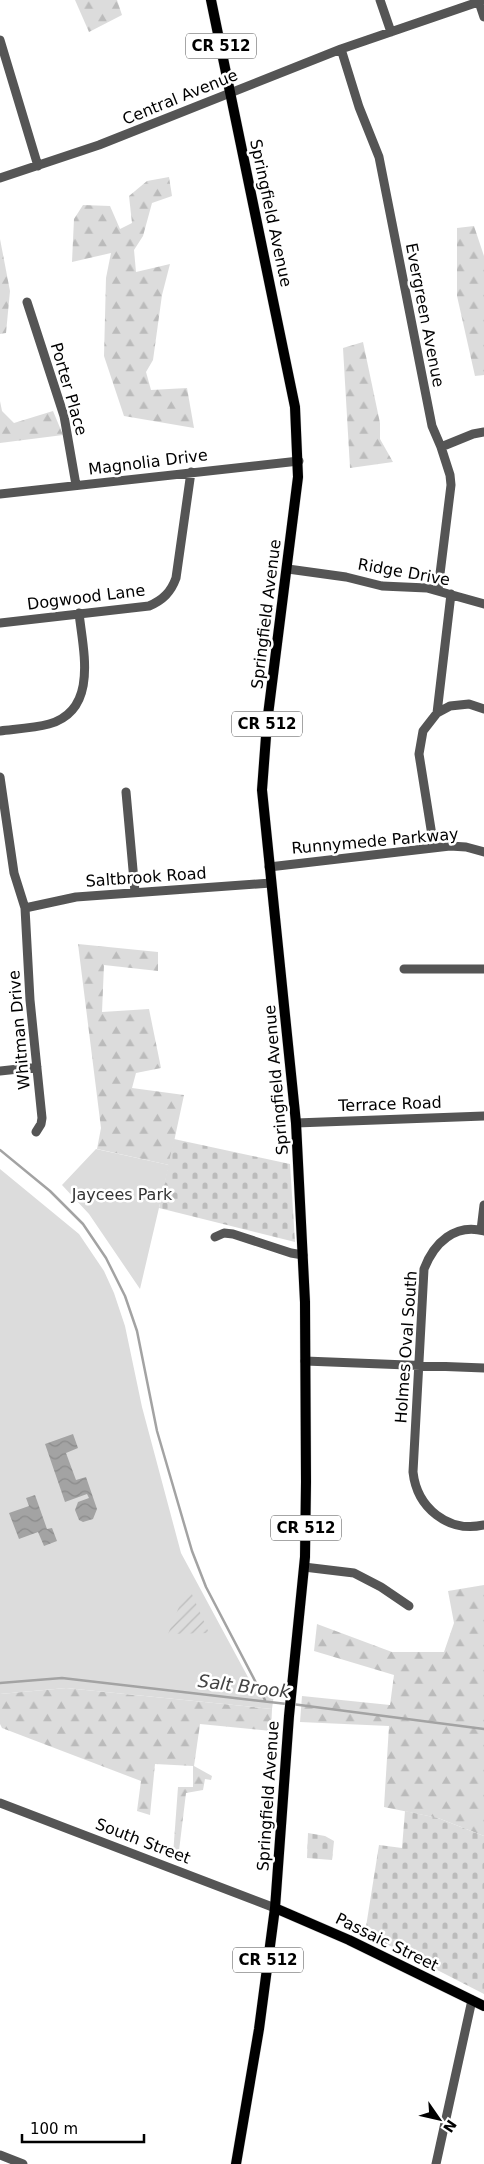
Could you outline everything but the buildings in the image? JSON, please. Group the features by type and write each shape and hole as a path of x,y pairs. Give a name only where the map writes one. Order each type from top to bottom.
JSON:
{"main road":[{"name":"Springfield Avenue","path":"212,0 261,235 294,407 299,461 288,569 264,752 263,812 296,1123 305,1361 306,1482 304,1567 289,1716 275,1908 259,2029 236,2164"},
{"name":"Passaic Street","path":"275,1908 349,1940 484,2006"}],"street":[{"path":"380,0 391,32"},
{"name":"Central Avenue","path":"0,178 99,145 341,49 482,1"},
{"path":"482,1 484,17"},
{"path":"0,40 38,166"},
{"name":"Evergreen Avenue","path":"341,49 359,107 379,157 432,426 450,475 451,486 438,590"},
{"name":"Porter Place","path":"27,302 64,416 76,485"},
{"path":"441,447 473,434 484,432"},
{"name":"Magnolia Drive","path":"0,494 299,461"},
{"name":"Dogwood Lane","path":"0,622 149,606 163,598 169,593 176,578 191,472"},
{"name":"Ridge Drive","path":"288,569 346,577 382,586 427,588 484,604"},
{"path":"437,713 451,594"},
{"path":"0,731 50,724 62,718 73,707 81,695 85,680 80,613"},
{"path":"434,848 418,749 423,731 437,713 450,706 469,704 484,709"},
{"name":"Whitman Drive","path":"0,777 14,873 25,908 42,1118 36,1132"},
{"path":"126,792 136,892"},
{"name":"Runnymede Parkway","path":"269,867 434,848 466,847 484,852"},
{"name":"Saltbrook Road","path":"25,908 76,897 271,883"},
{"path":"404,969 484,970"},
{"path":"0,1071 37,1068"},
{"name":"Terrace Road","path":"296,1123 484,1116"},
{"path":"482,1230 484,1205"},
{"name":"Holmes Oval South","path":"482,1230 468,1228 452,1233 435,1247 428,1260 423,1281 413,1472 414,1483 419,1495 432,1513 453,1525 465,1527 484,1525"},
{"path":"215,1237 224,1233 232,1234 291,1254 302,1255"},
{"path":"305,1361 419,1367 484,1368"},
{"path":"304,1567 354,1573 381,1587 409,1606"},
{"name":"South Street","path":"0,1803 275,1908"},
{"path":"436,2164 472,2000"},
{"path":"0,2155 23,2164"}],"green space":[{"path":"75,0 117,0 122,15 89,32"},
{"path":"169,177 172,196 152,203 143,236 134,250 136,272 170,264 162,295 153,360 146,372 151,390 187,388 194,428 124,416 104,356 106,278 111,253 72,262 74,219 83,205 110,206 120,229 132,223 129,196 147,181"},
{"path":"474,226 484,256 484,375 475,376 457,296 457,228"},
{"path":"0,239 10,291 6,333 0,334"},
{"path":"363,342 380,423 380,439 393,462 350,468 343,348"},
{"path":"0,401 2,411 14,423 53,411 63,435 0,443"},
{"path":"78,944 158,952 158,971 104,965 102,1012 149,1009 161,1068 136,1073 132,1088 184,1095 169,1165 97,1149 101,1128"},
{"path":"174,1139 290,1164 295,1242 159,1208"},
{"name":"Jaycees Park","path":"96,1149 169,1165 140,1289 89,1214 62,1185"},
{"path":"0,1169 79,1234 104,1271 125,1326 142,1407 181,1553 256,1692 274,1694 272,1709 66,1688 0,1694"},
{"path":"484,1585 484,1836 438,1818 384,1807 389,1726 300,1722 302,1696 390,1705 394,1675 314,1651 317,1624 392,1652 444,1652 454,1623 448,1591"},
{"path":"185,1592 191,1592 209,1633 168,1634"},
{"path":"66,1688 272,1709 271,1731 200,1724 194,1766 212,1776 211,1780 205,1779 203,1790 186,1793 178,1859 173,1855 178,1787 193,1787 193,1766 155,1764 150,1815 137,1811 141,1781 2,1728 0,1724 0,1694"},
{"path":"405,1811 438,1818 484,1836 484,1994 365,1933 379,1845 402,1848"},
{"path":"308,1833 325,1836 334,1841 332,1860 307,1858"}],"water":[{"path":"73,1434 78,1448 66,1453 76,1480 86,1477 97,1509 93,1519 83,1522 79,1520 75,1510 78,1502 89,1498 87,1494 65,1502 45,1444"},
{"path":"35,1495 47,1529 52,1528 57,1541 44,1546 38,1532 19,1539 9,1513 29,1506 26,1498"}],"waterway":[{"path":"0,1150 50,1191 83,1224 106,1258 125,1296 137,1331 157,1431 192,1551 206,1587 265,1700"},
{"name":"Salt Brook","path":"0,1683 62,1678 287,1704"},
{"name":"Salt Brook","path":"292,1704 484,1729"}]}
